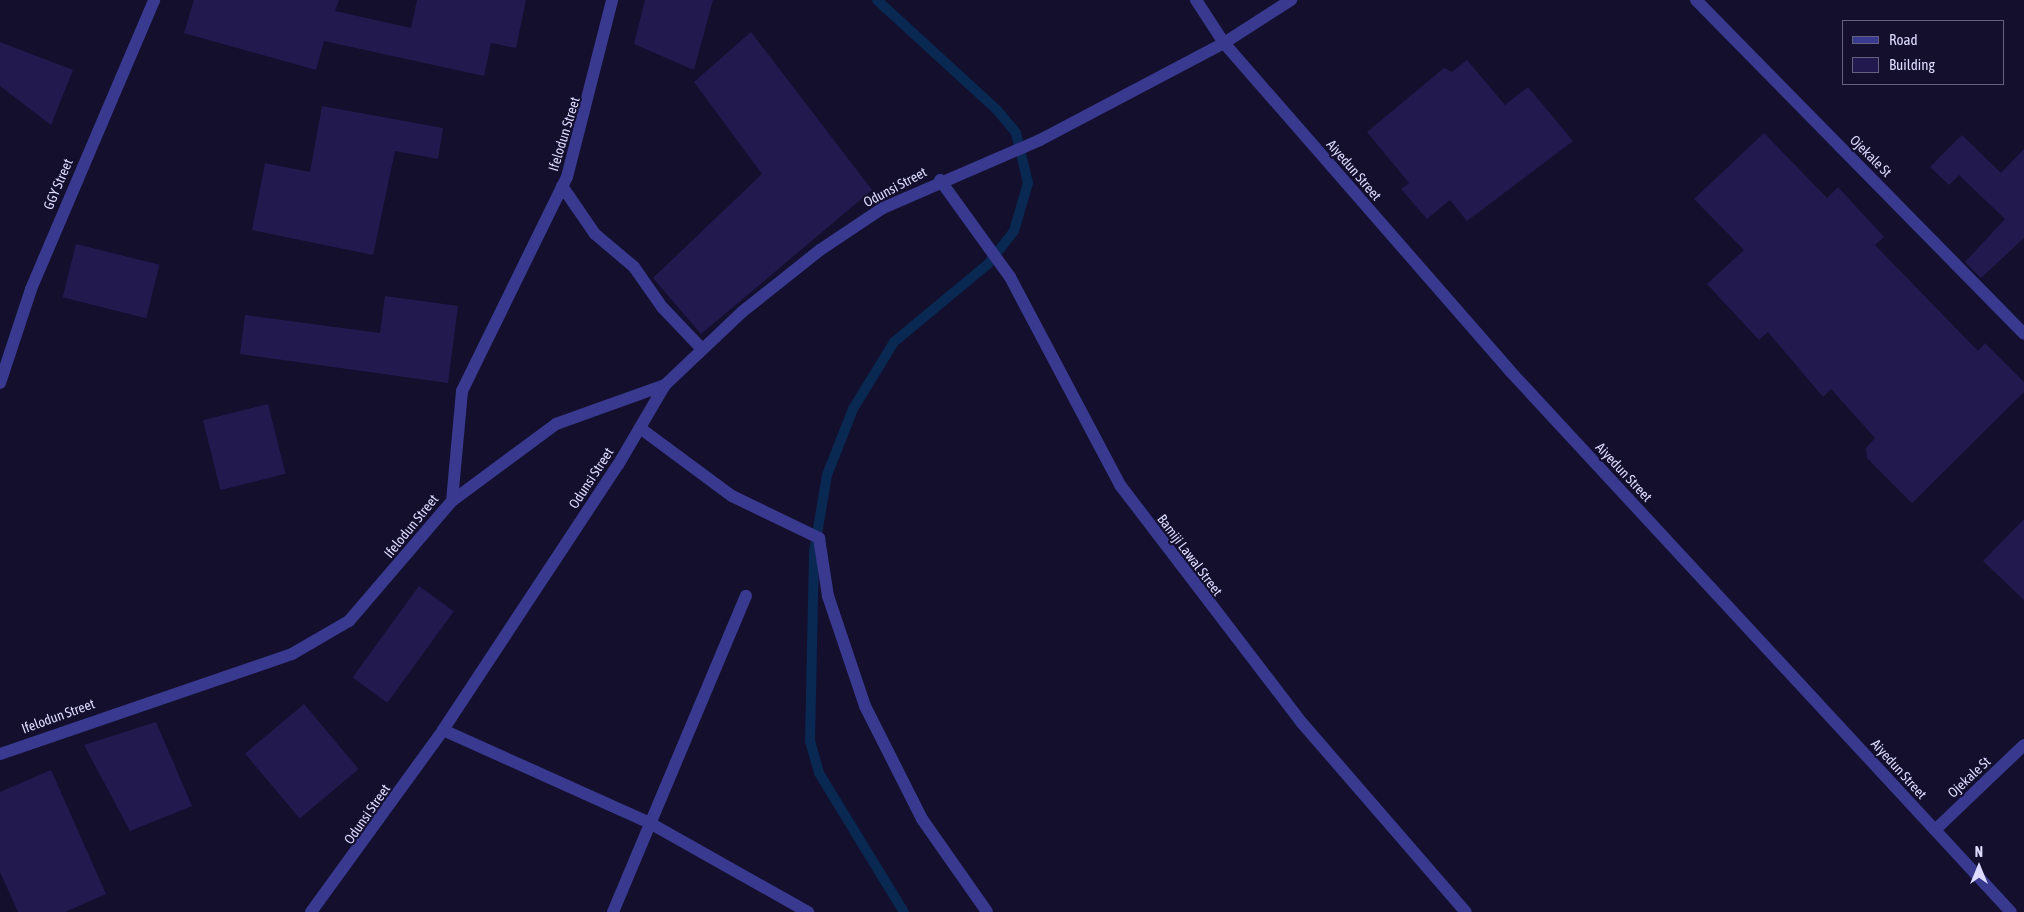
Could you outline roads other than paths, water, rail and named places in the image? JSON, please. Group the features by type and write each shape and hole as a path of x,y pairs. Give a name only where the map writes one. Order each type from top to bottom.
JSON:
{"street":[{"name":"GGY Street","path":"0,383 35,279 154,0"},
{"name":"Ifelodun Street","path":"0,754 292,654 349,621 452,501 462,392 562,186 594,85 612,0"},
{"name":"Aiyedun Street","path":"1196,0 1224,43 1510,371 2011,912"},
{"path":"1224,43 1291,0"},
{"name":"Ojekale St","path":"1696,0 2024,334"},
{"name":"Odunsi Street","path":"311,912 443,730 640,428 665,385 702,350 820,250 883,208 940,180 991,162 1040,140 1224,43"},
{"name":"Bamiji Lawal Street","path":"940,180 980,232 1010,277 1066,390 1120,485 1302,723 1466,912"},
{"path":"562,186 595,234 634,266 662,308 702,350"},
{"path":"452,501 556,424 665,385"},
{"path":"640,428 732,496 819,538 828,596 865,706 922,819 987,912"},
{"path":"613,912 648,822 746,596"},
{"path":"443,730 648,822 808,912"},
{"name":"Ojekale St","path":"1935,830 2024,745"}],"waterway":[{"path":"877,0 997,110 1016,133 1028,183 1014,231 988,264 894,342 853,409 827,475 814,552 810,741 819,773 904,912"}]}
